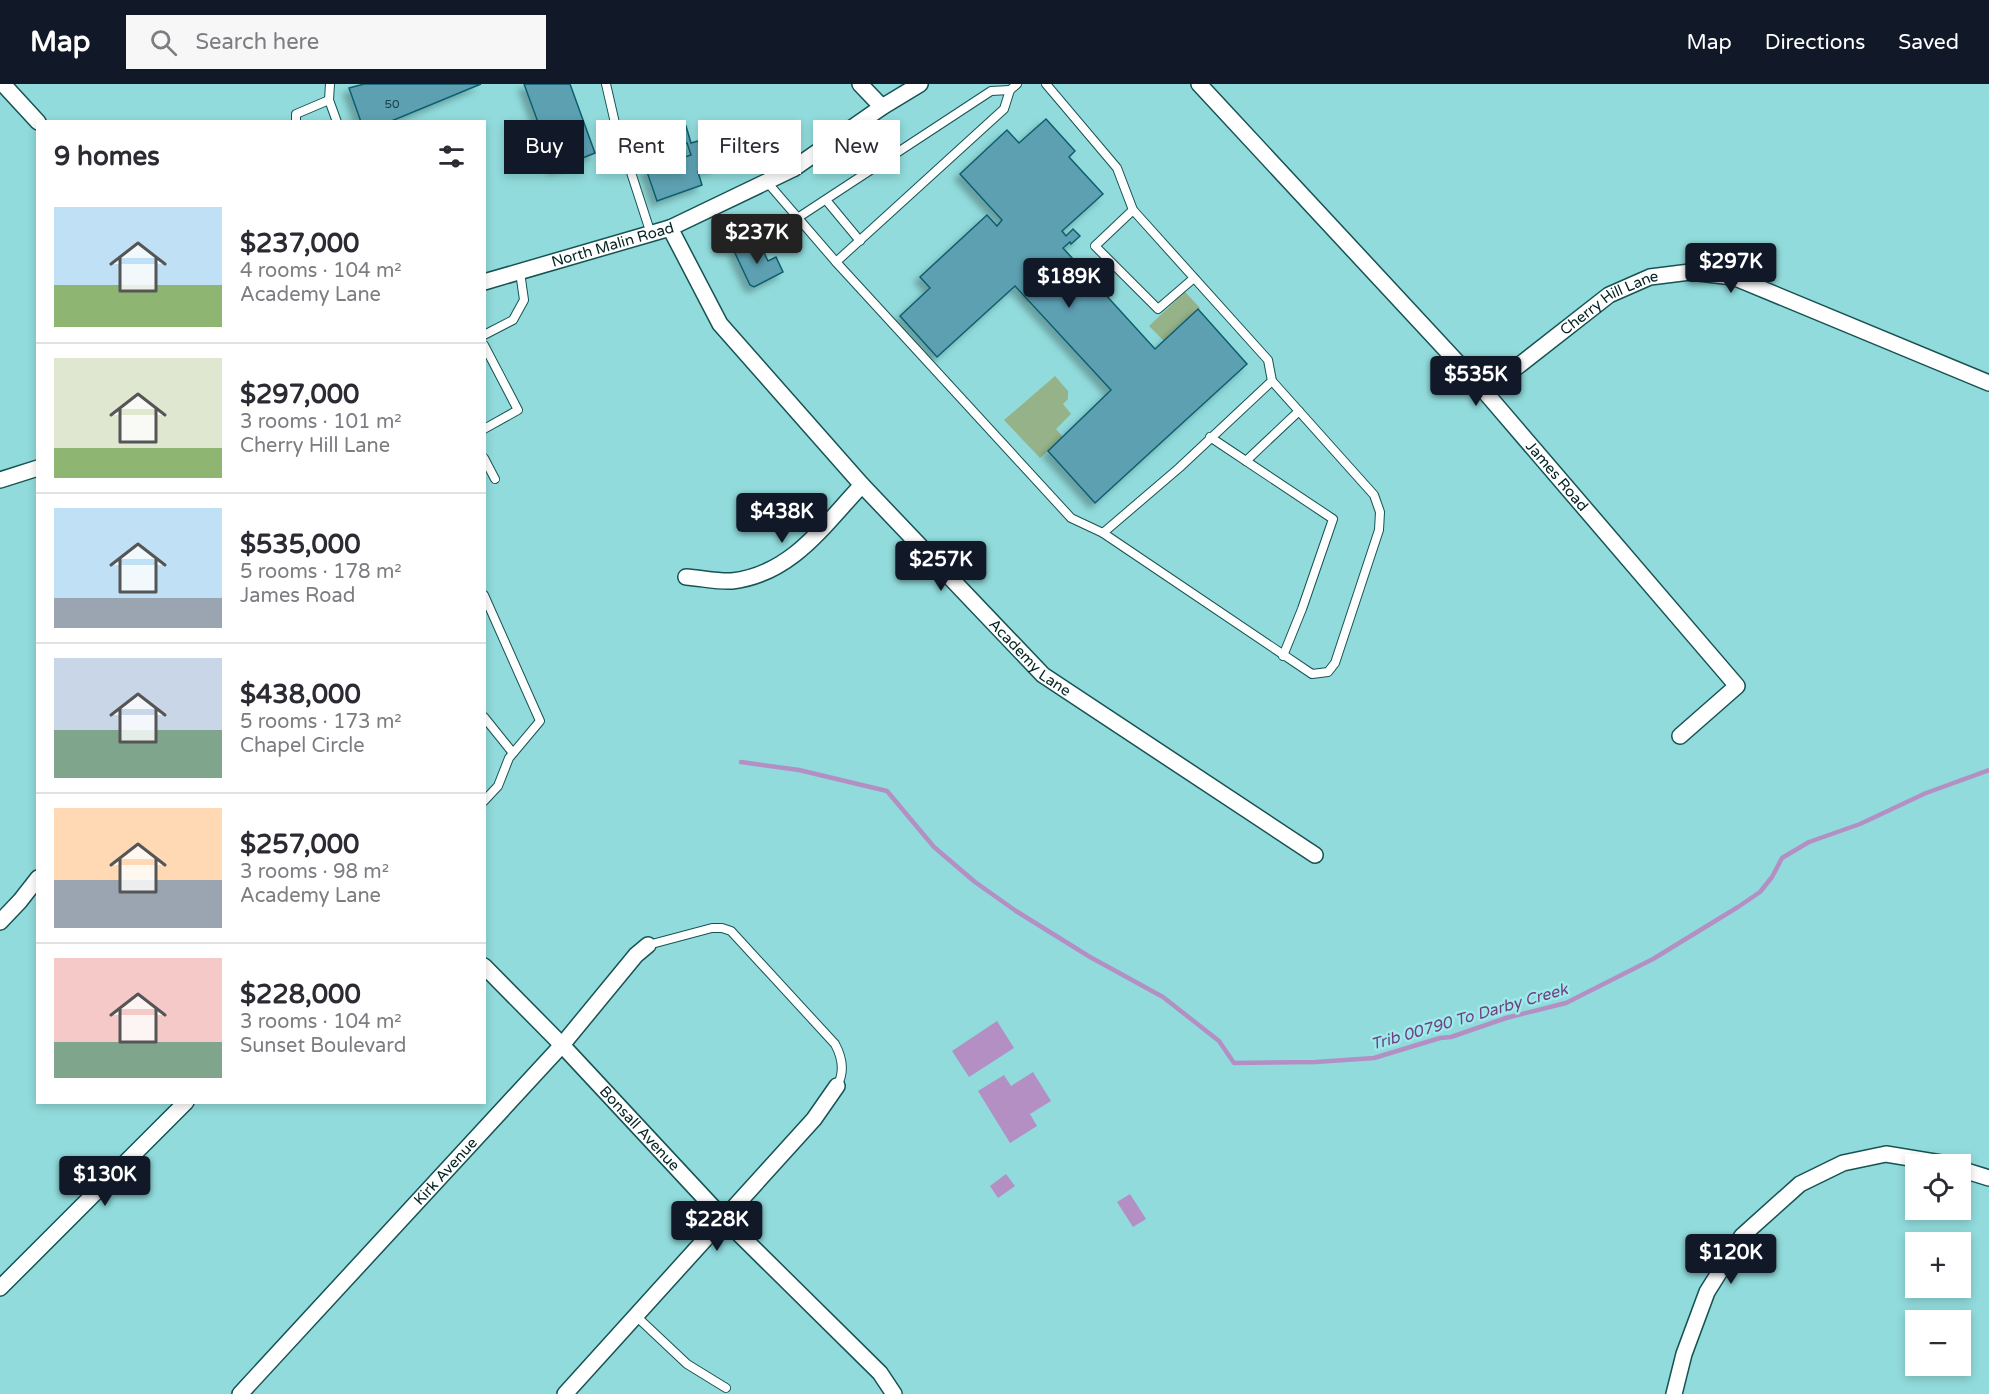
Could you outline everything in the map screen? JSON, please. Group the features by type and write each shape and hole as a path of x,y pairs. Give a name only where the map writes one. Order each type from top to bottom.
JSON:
{"street":[{"path":"3,84 36,120"},
{"path":"860,84 882,107"},
{"name":"North Malin Road","path":"486,281 670,228 793,169 882,107 920,84"},
{"name":"James Road","path":"1199,84 1485,392 1737,686 1680,736"},
{"name":"Academy Lane","path":"670,228 720,324 862,484 1043,675 1315,855"},
{"name":"Cherry Hill Lane","path":"1485,392 1609,295 1650,277 1690,272 1733,277 1989,382"},
{"path":"0,480 36,469"},
{"path":"686,577 731,581 765,574 795,556 862,484"},
{"path":"0,921 36,881"},
{"name":"Kirk Avenue","path":"240,1394 562,1045 636,955 648,945"},
{"name":"Bonsall Avenue","path":"486,968 562,1045 724,1220 880,1373 894,1394"},
{"path":"565,1394 814,1119 837,1086"},
{"path":"0,1288 184,1104"},
{"path":"1674,1394 1684,1354 1707,1292 1742,1236 1800,1184 1843,1163 1886,1154 1905,1157"},
{"path":"1971,1172 1989,1178"}],"lane":[{"path":"330,84 329,100 336,120"},
{"path":"606,84 615,123 651,234"},
{"path":"767,182 836,262 1071,518 1103,533 1312,674 1328,672 1335,663 1379,530 1380,512 1374,495 1272,381 1268,360 1134,210 1117,168 1046,84"},
{"path":"799,217 991,91 1014,87"},
{"path":"836,262 1005,109 1014,87"},
{"path":"296,120 296,114 329,100"},
{"path":"826,200 860,241"},
{"path":"1134,210 1095,246 1158,309 1194,278"},
{"path":"486,334 513,320 524,300 520,272"},
{"path":"486,349 518,410 486,428"},
{"path":"1103,533 1179,468 1272,381"},
{"path":"1246,461 1299,411"},
{"path":"1210,437 1333,519 1283,656"},
{"path":"486,462 495,479"},
{"path":"486,799 498,786 509,758 540,720 488,611"},
{"path":"486,719 513,753"},
{"path":"648,945 712,928 731,931 835,1044 842,1065 842,1076 837,1086"},
{"path":"636,1316 687,1364 726,1388"}],"green space":[{"path":"1185,292 1200,308 1164,341 1149,326"},
{"path":"1055,376 1068,391 1068,399 1063,404 1071,414 1056,429 1063,437 1040,458 1004,420"}],"shaded area":[{"path":"997,1021 1014,1048 969,1077 952,1051"},
{"path":"1033,1072 1051,1101 1030,1114 1037,1126 1010,1143 978,1091 1004,1075 1011,1086"},
{"path":"1006,1174 1015,1186 998,1198 990,1186"},
{"path":"1130,1194 1146,1219 1133,1227 1117,1202"}],"building":[{"path":"364,84 481,84 394,120 360,120 349,88"},
{"path":"524,84 570,84 583,120 537,120"},
{"path":"1046,119 1075,151 1069,157 1103,194 1062,231 1066,236 1073,229 1080,236 1063,248 1155,349 1198,309 1247,364 1095,503 1048,451 1111,390 1015,286 937,357 900,316 930,288 920,277 987,215 997,226 1002,220 960,174 1007,130 1019,143"},
{"path":"584,123 595,153 584,157"},
{"path":"686,126 691,143 698,141 698,174 702,185 657,201 648,174 686,174 686,157 691,155 687,143"},
{"path":"751,243 754,249 761,246 768,261 776,257 783,272 754,287 750,285 734,251"}],"waterway":[{"name":"Trib 00790 To Darby Creek","path":"741,762 799,770 887,791 934,847 975,882 1016,911 1090,957 1163,997 1219,1041 1234,1063 1316,1062 1374,1058 1440,1038 1451,1037 1506,1018 1566,1003 1653,959 1738,907 1760,892 1772,877 1782,858 1809,842 1860,824 1926,793 1989,770"}]}
